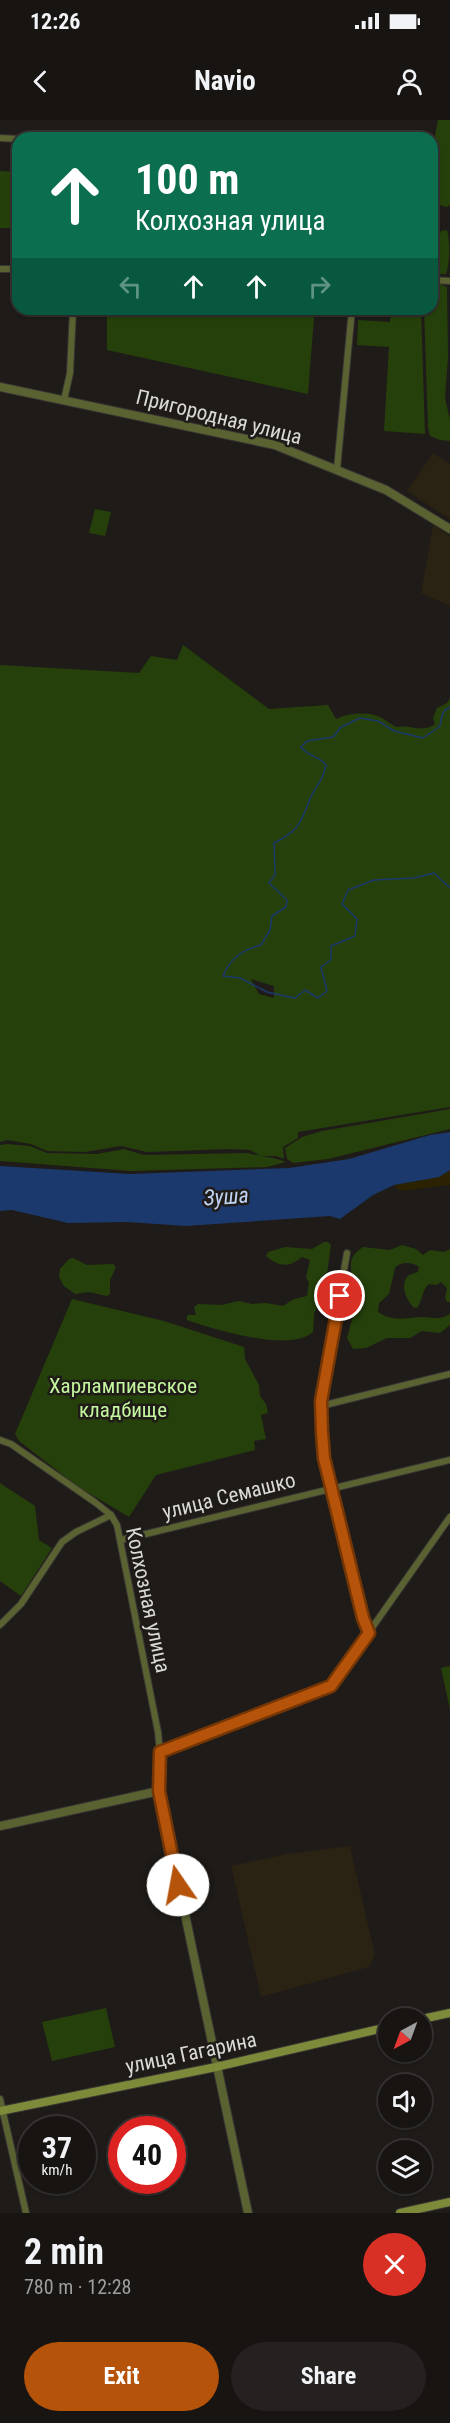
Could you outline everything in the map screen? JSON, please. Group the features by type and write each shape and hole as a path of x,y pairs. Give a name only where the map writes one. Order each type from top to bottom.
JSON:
{"main road":[{"path":"432,2017 450,2013"},
{"name":"улица Гагарина","path":"1,2110 216,2067 378,2029"},
{"path":"400,2213 450,2202"}],"street":[{"path":"64,400 70,373 73,315"},
{"path":"337,469 351,315"},
{"name":"Пригородная улица","path":"0,387 275,445 386,490 450,529"},
{"path":"347,1253 321,1406 324,1458 363,1618 369,1633"},
{"path":"321,1406 450,1374"},
{"name":"Колхозная улица","path":"0,1440 11,1444 111,1515 117,1525 160,1752 159,1791"},
{"name":"улица Семашко","path":"121,1540 450,1460"},
{"path":"0,1625 21,1605 62,1542 75,1532 111,1515"},
{"path":"160,1752 331,1686 450,1517"},
{"path":"0,1826 159,1791 248,2213"},
{"path":"0,2099 26,2213"}],"shaded area":[{"path":"433,453 450,464 450,519 407,491"},
{"path":"433,525 450,536 450,606 421,593"},
{"path":"350,1846 375,1955 369,1967 261,1997 231,1866 287,1854"}],"green space":[{"path":"438,120 450,120 450,205 447,207 438,205 438,132 436,132"},
{"path":"0,171 12,172 12,228 0,228"},
{"path":"447,230 449,241 446,274 438,274 438,238 441,231"},
{"path":"438,284 447,287 448,357 445,398 450,420 450,441 430,436 428,427 424,315 438,315"},
{"path":"107,315 314,317 308,394 107,350"},
{"path":"391,315 421,315 425,434 384,431 389,347 357,345 358,320 390,322"},
{"path":"95,509 111,512 105,536 89,533"},
{"path":"183,645 269,709 328,705 336,719 364,713 380,717 396,727 421,729 435,724 433,718 437,708 447,703 450,698 450,1107 298,1132 298,1138 283,1147 284,1159 276,1156 261,1156 250,1150 147,1152 121,1146 85,1152 47,1151 31,1144 7,1140 0,1142 0,665 139,673 151,656 177,660","holes":["251,979 274,986 274,998 259,994"]},
{"path":"450,1109 450,1129 328,1159 293,1163 287,1159 285,1148 302,1137 322,1131"},
{"path":"0,1145 30,1146 47,1153 97,1154 124,1149 144,1155 248,1153 286,1162 267,1167 131,1171 0,1161"},
{"path":"324,1242 331,1245 326,1286 330,1301 318,1306 314,1314 313,1332 302,1338 270,1340 215,1329 187,1320 187,1315 196,1315 194,1307 198,1304 221,1305 239,1301 283,1306 294,1299 307,1296 309,1282 306,1278 310,1260 302,1257 293,1263 284,1265 266,1256 268,1252 285,1247 312,1249"},
{"path":"402,1245 416,1249 423,1255 430,1250 444,1252 450,1249 450,1302 447,1302 445,1298 447,1288 441,1282 437,1285 429,1284 417,1308 413,1307 406,1295 404,1283 409,1275 418,1272 419,1267 403,1263 395,1268 389,1294 379,1303 378,1312 399,1319 439,1318 450,1314 450,1325 440,1333 422,1331 410,1338 387,1338 366,1348 353,1349 347,1338 353,1316 362,1297 358,1295 350,1297 344,1293 351,1279 352,1258 363,1247 390,1250"},
{"path":"73,1258 87,1265 113,1264 116,1267 110,1280 110,1294 107,1296 89,1292 75,1294 64,1286 59,1277 60,1269 69,1259"},
{"name":"Харлампиевское кладбище","path":"72,1299 164,1321 244,1347 245,1359 259,1385 260,1396 266,1404 268,1413 261,1415 266,1439 254,1441 255,1450 156,1475 129,1517 77,1486 19,1441 15,1434"},
{"path":"0,1483 35,1506 39,1540 52,1548 21,1596 0,1581"},
{"path":"450,1666 450,1709 441,1668"},
{"path":"106,2008 115,2047 52,2061 42,2022"}],"sand":[{"path":"450,1170 450,1185 400,1191 394,1185 439,1177"}],"water":[{"name":"Зуша","path":"450,1132 450,1170 439,1177 394,1185 373,1195 340,1219 330,1216 186,1226 127,1222 68,1223 12,1210 0,1211 0,1166 130,1174 289,1168 349,1159 430,1135"}],"waterway":[{"path":"450,707 444,712 440,726 423,738 394,731 378,721 360,718 341,727 333,737 307,741 301,747 326,765 301,821 292,832 274,843 275,875 269,883 287,900 286,907 272,916 270,930 261,945 238,955 223,976 240,978 267,992 295,998 305,990 318,998 327,991 321,967 331,960 331,946 355,936 357,919 342,904 348,890 374,880 414,878 434,873 450,888"}],"route":[{"path":"178,1885 159,1791 160,1752 331,1686 369,1633 363,1618 324,1458 321,1401 340,1296"}]}
